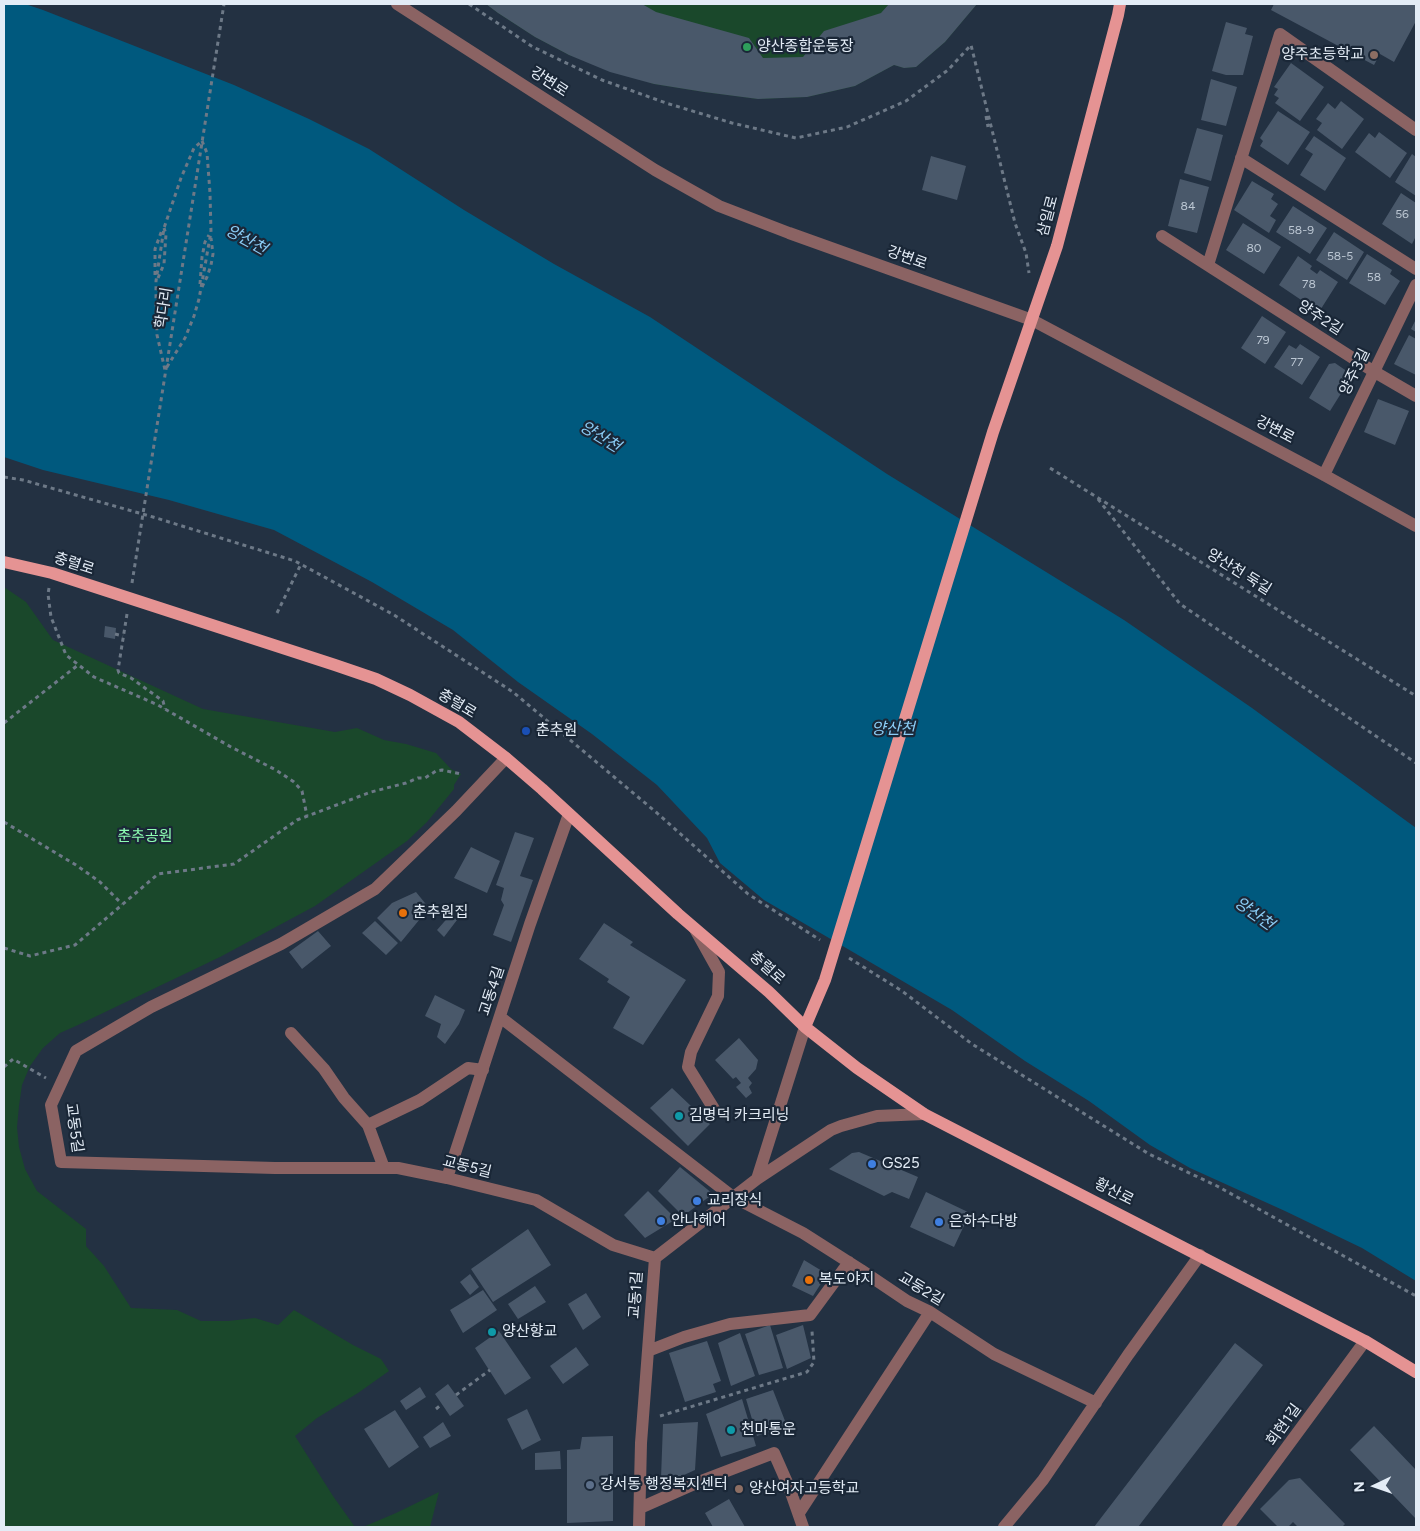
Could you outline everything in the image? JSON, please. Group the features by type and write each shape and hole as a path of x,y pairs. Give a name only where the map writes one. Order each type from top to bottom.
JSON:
{"main road":[{"name":"삼일로","path":"805,1027 825,980 988,447 1057,246 1120,4"},
{"name":"충렬로","path":"4,562 52,573 376,679 459,722 506,758 678,914 769,992 805,1027"},
{"name":"황산로","path":"805,1027 856,1068 924,1114 1365,1341 1416,1372"}],"street":[{"name":"강변로","path":"397,4 656,170 719,206 1032,320 1416,526"},
{"path":"1208,265 1280,34 1416,130"},
{"path":"1241,158 1416,269"},
{"name":"양주2길","path":"1162,236 1373,371 1416,396"},
{"name":"양주3길","path":"1324,475 1416,284"},
{"name":"교동5길","path":"506,758 456,811 375,889 281,944 151,1007 76,1051 51,1106 61,1162 276,1168 398,1168 536,1200 613,1245 655,1258"},
{"name":"교동4길","path":"447,1178 530,924 569,814"},
{"path":"692,925 719,972 718,996 691,1052 688,1067 714,1109"},
{"name":"교동2길","path":"500,1017 733,1197 803,1233 907,1302 930,1312 994,1354 1096,1403"},
{"path":"757,1179 805,1027"},
{"path":"291,1033 324,1069 344,1098 368,1125 384,1168"},
{"path":"368,1125 420,1100 468,1068 483,1070"},
{"name":"교동1길","path":"640,1527 641,1443 655,1258 757,1179 831,1130 877,1116 924,1114"},
{"path":"1004,1527 1043,1480 1200,1255"},
{"path":"648,1351 684,1337 730,1324 810,1315 849,1262"},
{"path":"799,1513 930,1312"},
{"name":"회현1길","path":"1228,1527 1365,1341"},
{"path":"640,1508 701,1481 774,1453 789,1487 803,1527"}],"path":[{"name":"학다리","path":"131,586 224,4"},
{"path":"468,4 533,47 602,80 666,103 732,123 796,138 847,127 906,100 948,70 971,46 1015,224 1026,253 1031,281"},
{"path":"982,91 988,127"},
{"path":"202,141 207,153 212,259 207,277 200,289 194,316 185,338 165,370 157,336 155,249 194,148 202,141"},
{"path":"156,280 164,264 166,234 164,228"},
{"path":"200,289 199,280 205,242 211,232"},
{"name":"양산천 둑길","path":"1050,468 1416,696"},
{"path":"4,477 24,480 153,517 301,564 394,615 512,692 657,813 748,894 821,940"},
{"path":"1096,496 1180,604 1416,762"},
{"path":"277,613 301,564"},
{"path":"52,573 48,594 51,617 66,655 94,677 165,709 231,747 276,770 294,782 302,792 307,816"},
{"path":"128,606 118,670 163,701 165,709"},
{"path":"115,634 123,636"},
{"path":"4,723 78,665"},
{"path":"4,948 30,956 75,945 158,874 234,864 297,820 307,816 371,792 418,778 425,778 436,771 442,770 461,774"},
{"path":"4,822 76,865 100,882 122,904"},
{"path":"845,956 902,991 972,1044 1149,1154 1217,1186 1416,1296"},
{"path":"4,1067 13,1059 60,1086"},
{"path":"660,1416 807,1372 814,1362 810,1315"},
{"path":"456,1395 490,1370"},
{"path":"436,1409 442,1404"}],"green space":[{"name":"양산종합운동장","path":"486,4 977,4 945,42 916,67 904,68 894,65 855,86 807,97 758,99 654,84 569,55 535,37"},
{"name":"춘추공원","path":"4,587 26,602 53,640 203,709 335,732 357,728 384,740 436,753 451,769 461,774 454,785 454,789 427,822 407,841 315,906 220,957 60,1033 43,1048 30,1066 22,1085 19,1106 17,1127 19,1147 25,1169 37,1191 86,1229 86,1246 104,1266 131,1308 177,1310 201,1321 255,1318 278,1325 294,1310 353,1345 381,1359 389,1371 317,1418 295,1436 355,1527 4,1527"},
{"path":"439,1492 430,1527 363,1527 396,1513"}],"water":[{"name":"양산천","path":"4,4 25,4 43,10 234,85 369,149 464,210 554,264 650,317 887,474 1124,620 1252,708 1416,828 1416,1281 1362,1248 1190,1168 1150,1145 1089,1101 1025,1061 952,1010 764,900 720,863 707,838 657,785 592,734 518,682 453,630 372,582 274,530 169,500 43,470 4,457"}],"building":[{"name":"양산종합운동장","path":"486,4 642,4 656,12 749,38 763,58 803,57 824,31 881,13 889,4 977,4 945,42 916,67 904,68 894,65 855,86 807,97 758,99 654,84 610,72 569,55 535,37"},
{"name":"양주초등학교","path":"1274,4 1416,4 1416,21 1394,62 1380,54 1374,65 1271,10"},
{"path":"1226,22 1247,28 1245,34 1253,36 1243,75 1226,75 1212,71"},
{"path":"1291,63 1324,87 1300,121 1275,103 1279,98 1274,95 1278,89 1274,87"},
{"path":"1211,79 1237,87 1226,126 1201,120"},
{"path":"1341,101 1364,119 1342,149 1317,130 1322,123 1316,119 1328,103 1335,109"},
{"path":"1278,111 1310,132 1288,165 1260,146 1263,141 1260,138"},
{"path":"1197,128 1223,135 1211,181 1184,173"},
{"path":"1379,132 1407,153 1390,178 1355,152 1369,133 1375,138"},
{"path":"1314,136 1346,158 1325,191 1300,175 1313,154 1305,149"},
{"path":"1412,154 1416,157 1416,196 1395,182"},
{"path":"931,156 966,166 957,200 922,190"},
{"path":"1180,179 1209,187 1197,233 1168,226"},
{"path":"1252,181 1274,194 1271,199 1278,204 1270,216 1276,220 1269,233 1234,210"},
{"path":"1401,193 1416,203 1416,236 1412,244 1382,224"},
{"path":"1293,206 1327,228 1310,254 1276,232"},
{"path":"1243,223 1281,247 1264,274 1226,250"},
{"path":"1334,232 1364,252 1347,280 1316,260"},
{"path":"1367,254 1392,270 1390,274 1400,281 1385,305 1349,283"},
{"path":"1298,256 1312,266 1310,269 1317,274 1320,270 1338,282 1319,312 1279,285"},
{"path":"1262,316 1286,332 1265,364 1241,348"},
{"path":"1416,319 1416,332 1411,329"},
{"path":"1409,335 1416,339 1416,375 1394,364"},
{"path":"1300,344 1320,357 1302,385 1274,367 1289,345 1296,349"},
{"path":"1335,363 1348,372 1346,376 1350,379 1330,411 1309,398 1329,364"},
{"path":"1378,399 1409,411 1395,445 1364,432"},
{"path":"105,626 116,628 115,639 104,637"},
{"path":"515,832 534,838 520,876 533,880 511,942 493,935 504,905 501,900 504,888 496,885"},
{"path":"471,847 500,861 487,893 454,878"},
{"name":"춘추원집","path":"416,892 429,908 401,942 377,918 392,903"},
{"path":"451,914 457,920 444,937 437,930"},
{"path":"375,921 398,943 386,955 362,933"},
{"path":"604,923 633,942 630,945 686,980 643,1045 613,1028 630,997 607,982 609,979 579,959"},
{"path":"318,931 331,946 302,969 289,952"},
{"path":"435,995 465,1010 459,1024 445,1044 437,1037 441,1024 425,1016"},
{"path":"739,1038 758,1060 756,1069 748,1078 752,1083 749,1087 752,1093 746,1098 736,1087 741,1083 736,1077 733,1079 715,1060"},
{"name":"김명덕 카크리닝","path":"672,1088 710,1124 688,1146 650,1108"},
{"path":"859,1152 918,1177 909,1199 892,1192 884,1196 829,1169 852,1153"},
{"path":"680,1167 713,1194 683,1216 658,1191"},
{"path":"648,1191 676,1219 645,1238 624,1215"},
{"path":"926,1192 970,1213 954,1247 910,1227"},
{"path":"528,1229 551,1265 493,1302 471,1269"},
{"name":"복도야지","path":"804,1260 827,1274 813,1296 792,1286"},
{"path":"470,1274 479,1287 470,1295 460,1282"},
{"path":"535,1286 546,1302 518,1319 508,1304"},
{"path":"483,1290 497,1310 463,1333 450,1310"},
{"path":"586,1293 601,1317 583,1330 568,1304"},
{"path":"770,1325 783,1368 759,1375 745,1334"},
{"path":"803,1325 811,1358 787,1369 776,1335"},
{"path":"499,1331 531,1378 505,1395 475,1348"},
{"path":"740,1333 755,1376 731,1386 718,1343"},
{"path":"707,1341 721,1381 713,1384 716,1392 685,1402 669,1353"},
{"path":"1235,1343 1263,1365 1138,1527 1094,1527"},
{"path":"576,1347 589,1365 563,1384 550,1366"},
{"path":"448,1384 464,1406 450,1416 435,1394"},
{"path":"420,1387 426,1397 406,1410 400,1401"},
{"path":"773,1390 787,1426 757,1436 746,1399"},
{"name":"천마통운","path":"742,1399 756,1446 721,1457 706,1414"},
{"path":"527,1409 541,1440 522,1450 507,1419"},
{"path":"395,1410 419,1447 389,1468 364,1429"},
{"path":"443,1422 451,1436 430,1448 423,1437"},
{"path":"698,1422 695,1470 673,1480 661,1478 663,1424"},
{"path":"1374,1426 1416,1470 1416,1519 1350,1450"},
{"name":"강서동 행정복지센터","path":"613,1436 613,1521 567,1523 567,1450 580,1449 582,1437"},
{"path":"560,1451 561,1469 535,1470 535,1453"},
{"path":"1300,1478 1345,1524 1342,1527 1298,1527 1293,1522 1288,1527 1278,1527 1260,1509 1289,1480"},
{"path":"729,1499 745,1527 713,1527 705,1513"}],"place":[{"name":"양산종합운동장","path":"747,47"},
{"name":"양주초등학교","path":"1374,55"},
{"name":"춘추원","path":"526,731"},
{"name":"춘추원집","path":"403,913"},
{"name":"김명덕 카크리닝","path":"679,1116"},
{"name":"GS25","path":"872,1164"},
{"name":"교리장식","path":"697,1201"},
{"name":"안나헤어","path":"661,1221"},
{"name":"은하수다방","path":"939,1222"},
{"name":"복도야지","path":"809,1280"},
{"name":"양산향교","path":"492,1332"},
{"name":"천마통운","path":"731,1430"},
{"name":"강서동 행정복지센터","path":"590,1485"},
{"name":"양산여자고등학교","path":"739,1489"}]}
